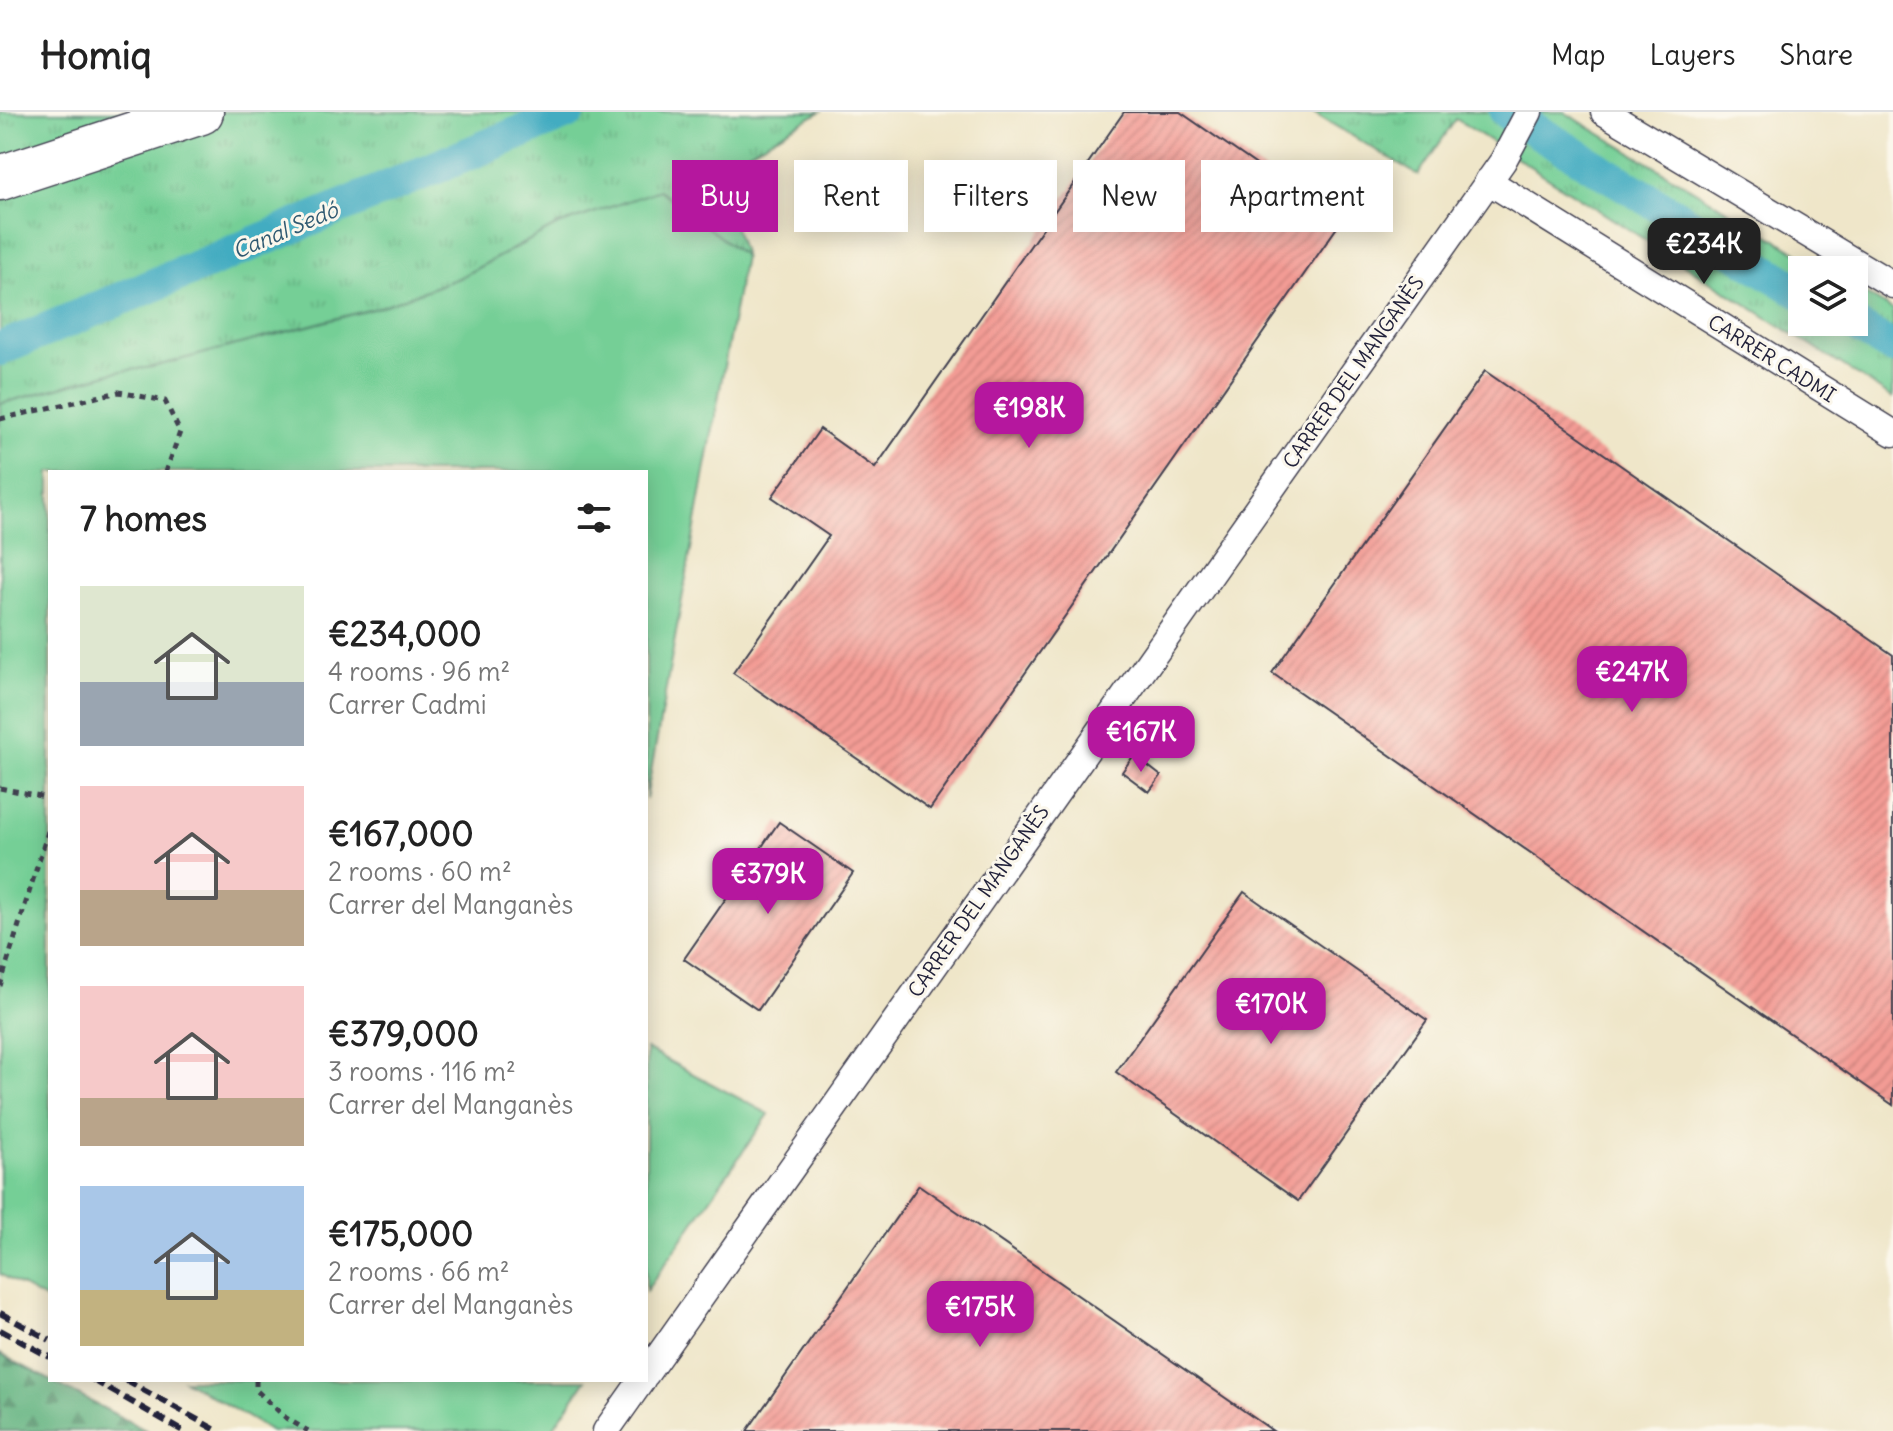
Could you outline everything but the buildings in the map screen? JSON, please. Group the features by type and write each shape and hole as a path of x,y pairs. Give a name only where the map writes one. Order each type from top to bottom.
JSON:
{"highway":[{"path":"0,178 201,112"}],"street":[{"name":"CARRER DEL MANGANÈS","path":"648,1371 1495,171 1529,112"},
{"path":"1604,112 1893,285"},
{"name":"CARRER CADMI","path":"1495,171 1893,433"},
{"path":"606,1431 641,1382"}],"path":[{"path":"0,419 119,392 165,401 180,432 167,470"},
{"path":"0,788 48,798"},
{"path":"0,986 48,831"},
{"path":"256,1382 256,1390 286,1418 308,1431"}],"green space":[{"path":"0,112 820,112 734,160 672,160 672,200 659,190 556,226 459,278 380,307 153,367 115,372 0,404"},
{"path":"1312,112 1564,112 1803,256 1788,256 1788,331 1456,119 1418,175"},
{"path":"659,190 672,200 672,232 713,232 744,256 648,788 648,470 48,470 48,1301 0,1274 0,404 115,372 153,367 380,307 459,278 556,226"},
{"path":"713,232 736,232 744,256"},
{"path":"1868,295 1893,310 1893,398 1796,336 1868,336"},
{"path":"648,1050 769,1114 648,1288"},
{"path":"0,1354 48,1379 48,1382 53,1382 147,1431 0,1431"},
{"path":"187,1382 585,1382 551,1431 271,1431"}],"waterway":[{"name":"Canal Sedó","path":"0,349 569,112"},
{"name":"Canal Sedó","path":"1506,112 1788,284"},
{"name":"Canal Sedó","path":"1868,333 1893,348"}],"railway":[{"path":"0,1313 48,1339"},
{"path":"0,1330 48,1356"},
{"path":"97,1382 183,1431"},
{"path":"129,1382 218,1431"}]}
